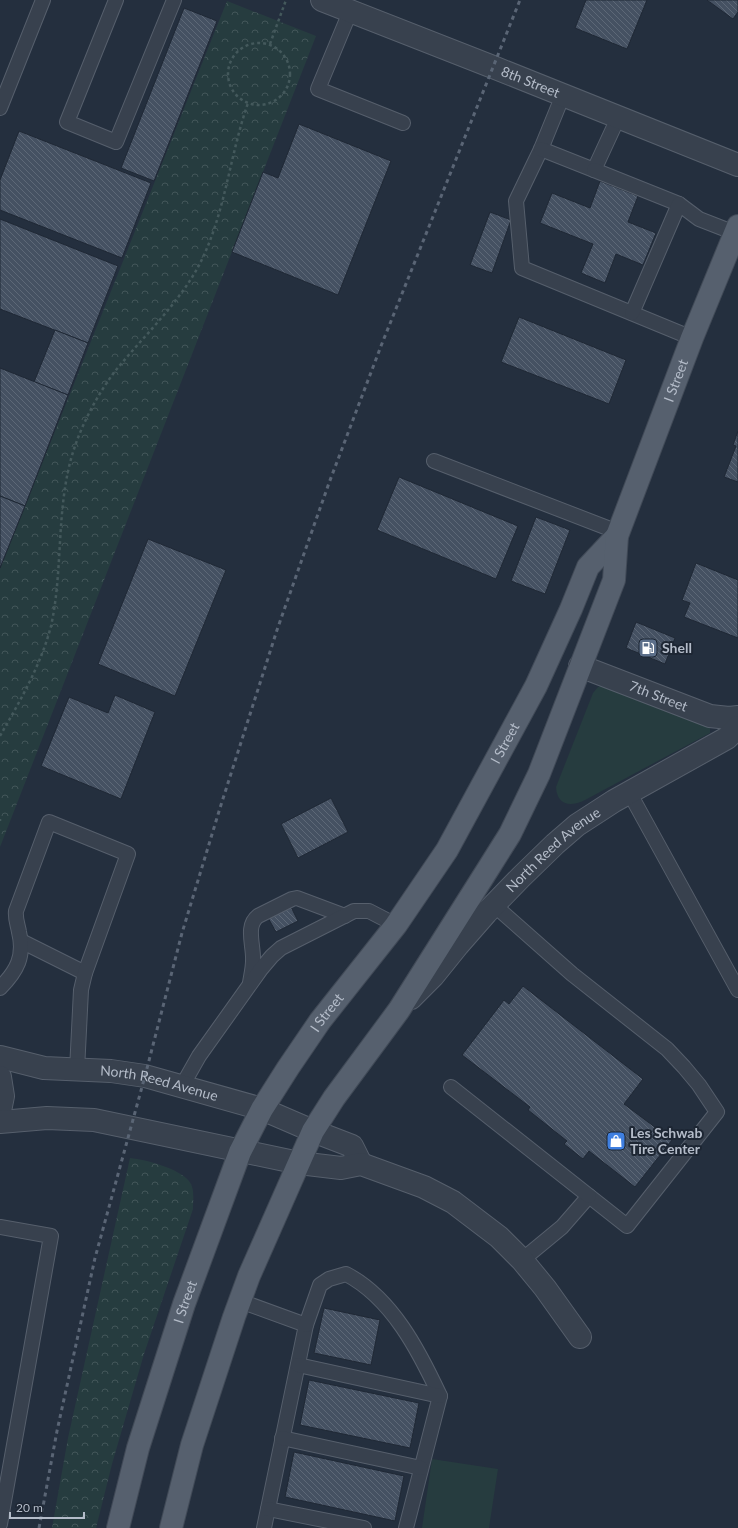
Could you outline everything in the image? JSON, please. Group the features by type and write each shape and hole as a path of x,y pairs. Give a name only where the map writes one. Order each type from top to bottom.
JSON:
{"main road":[{"name":"I Street","path":"171,1528 194,1439 218,1360 240,1301 313,1131 334,1098 398,1010 510,834 542,768 614,580 617,534 692,338 737,229"},
{"name":"I Street","path":"118,1528 142,1435 184,1304 240,1152 262,1109 320,1021 396,925 447,850 536,686 571,609 588,567 617,534"}],"street":[{"name":"8th Street","path":"322,0 738,166"},
{"name":"7th Street","path":"580,666 710,716 729,718 738,717"},
{"name":"North Reed Avenue","path":"398,1010 434,976 458,945 494,905 521,877 571,830 629,792 727,738 738,727"},
{"name":"North Reed Avenue","path":"0,1057 44,1068 111,1071 145,1076 262,1109 352,1146 361,1164"},
{"path":"0,1077 3,1096 0,1111"},
{"path":"0,1122 47,1118 94,1120 240,1152 299,1163 341,1168 361,1164 424,1187 453,1202 493,1233 522,1260 549,1293 580,1337"}],"lane":[{"path":"0,108 44,0"},
{"path":"116,0 67,122 116,142 174,0"},
{"path":"350,12 318,89 403,123"},
{"path":"563,95 541,149 516,201 522,268 692,338"},
{"path":"594,170 618,118"},
{"path":"541,149 679,204 700,219 737,229"},
{"path":"632,313 679,204"},
{"path":"434,461 617,534"},
{"path":"629,792 738,990"},
{"path":"0,988 12,976 20,956 21,941 16,911 49,822 128,854 84,973 81,990 77,1070"},
{"path":"250,985 253,961 251,933 252,924 258,916 297,898 345,916"},
{"path":"451,1086 627,1226 717,1112 699,1085 667,1049 572,974 494,905"},
{"path":"182,1086 199,1056 272,956 281,948 354,911 369,911 396,925"},
{"path":"21,941 84,973"},
{"path":"522,1260 562,1227 588,1196"},
{"path":"0,1227 51,1236 0,1524"},
{"path":"264,1528 306,1325 320,1285 329,1279 346,1274 359,1281 384,1304 409,1337 421,1356 440,1396 406,1528"},
{"path":"240,1301 306,1325"},
{"path":"298,1365 440,1396"},
{"path":"282,1438 421,1468"},
{"path":"268,1509 364,1528"}],"path":[{"path":"270,44 286,0"},
{"path":"249,44 270,44 279,49 285,56 290,70 288,85 283,94 276,100 267,104 257,105 248,102 238,97 230,84 228,78 232,58 239,49 249,44"},
{"path":"0,736 33,676 50,626 56,596 64,494 68,471 75,446 99,396 115,371 174,302 197,269 210,241 239,127 248,102"}],"green space":[{"path":"227,1 316,36 0,847 0,569"},
{"path":"605,685 706,725 710,728 710,733 585,800 575,804 566,803 559,798 556,787 593,693 598,687"},
{"path":"130,1158 162,1165 184,1176 192,1187 193,1209 144,1354 112,1464 96,1528 52,1528 68,1438"},
{"path":"432,1459 498,1469 489,1528 422,1528"}],"building":[{"path":"586,0 647,0 627,49 575,28"},
{"path":"707,0 738,0 738,12 733,19"},
{"path":"184,8 217,21 154,181 121,168"},
{"path":"299,124 391,161 338,295 232,252 263,172 278,178"},
{"path":"19,131 151,183 122,258 0,210 0,180"},
{"path":"600,181 638,196 628,222 656,233 643,265 616,254 605,283 581,273 593,244 540,223 552,193 590,208"},
{"path":"490,212 511,220 492,273 470,265"},
{"path":"0,219 118,266 88,343 0,309"},
{"path":"519,317 626,360 609,404 501,362"},
{"path":"55,330 88,343 68,395 34,382"},
{"path":"0,368 68,395 25,506 0,496"},
{"path":"738,431 738,482 724,477 736,446 733,445"},
{"path":"399,477 518,526 496,579 377,530"},
{"path":"0,496 25,506 0,568"},
{"path":"536,517 570,530 545,594 511,581"},
{"path":"148,539 226,570 175,696 98,664"},
{"path":"696,563 738,580 738,638 684,617 690,603 682,600"},
{"path":"636,622 675,638 665,664 626,648"},
{"path":"115,695 155,712 121,799 41,766 69,697 108,713"},
{"path":"331,798 348,832 298,858 281,824"},
{"path":"290,905 298,921 276,932 267,916"},
{"path":"523,986 643,1079 624,1104 672,1140 635,1187 589,1151 583,1159 564,1144 567,1141 528,1110 530,1107 462,1055 504,1000 509,1004"},
{"path":"324,1308 380,1320 371,1365 314,1353"},
{"path":"309,1380 419,1403 410,1448 300,1425"},
{"path":"294,1452 404,1476 395,1521 285,1497"}],"railway":[{"path":"39,1528 57,1431 95,1258 145,1076 182,933 220,808 277,630 329,483 381,346 520,0"}],"place":[{"name":"Shell","path":"648,648"},
{"name":"Les Schwab Tire Center","path":"616,1141"}]}
